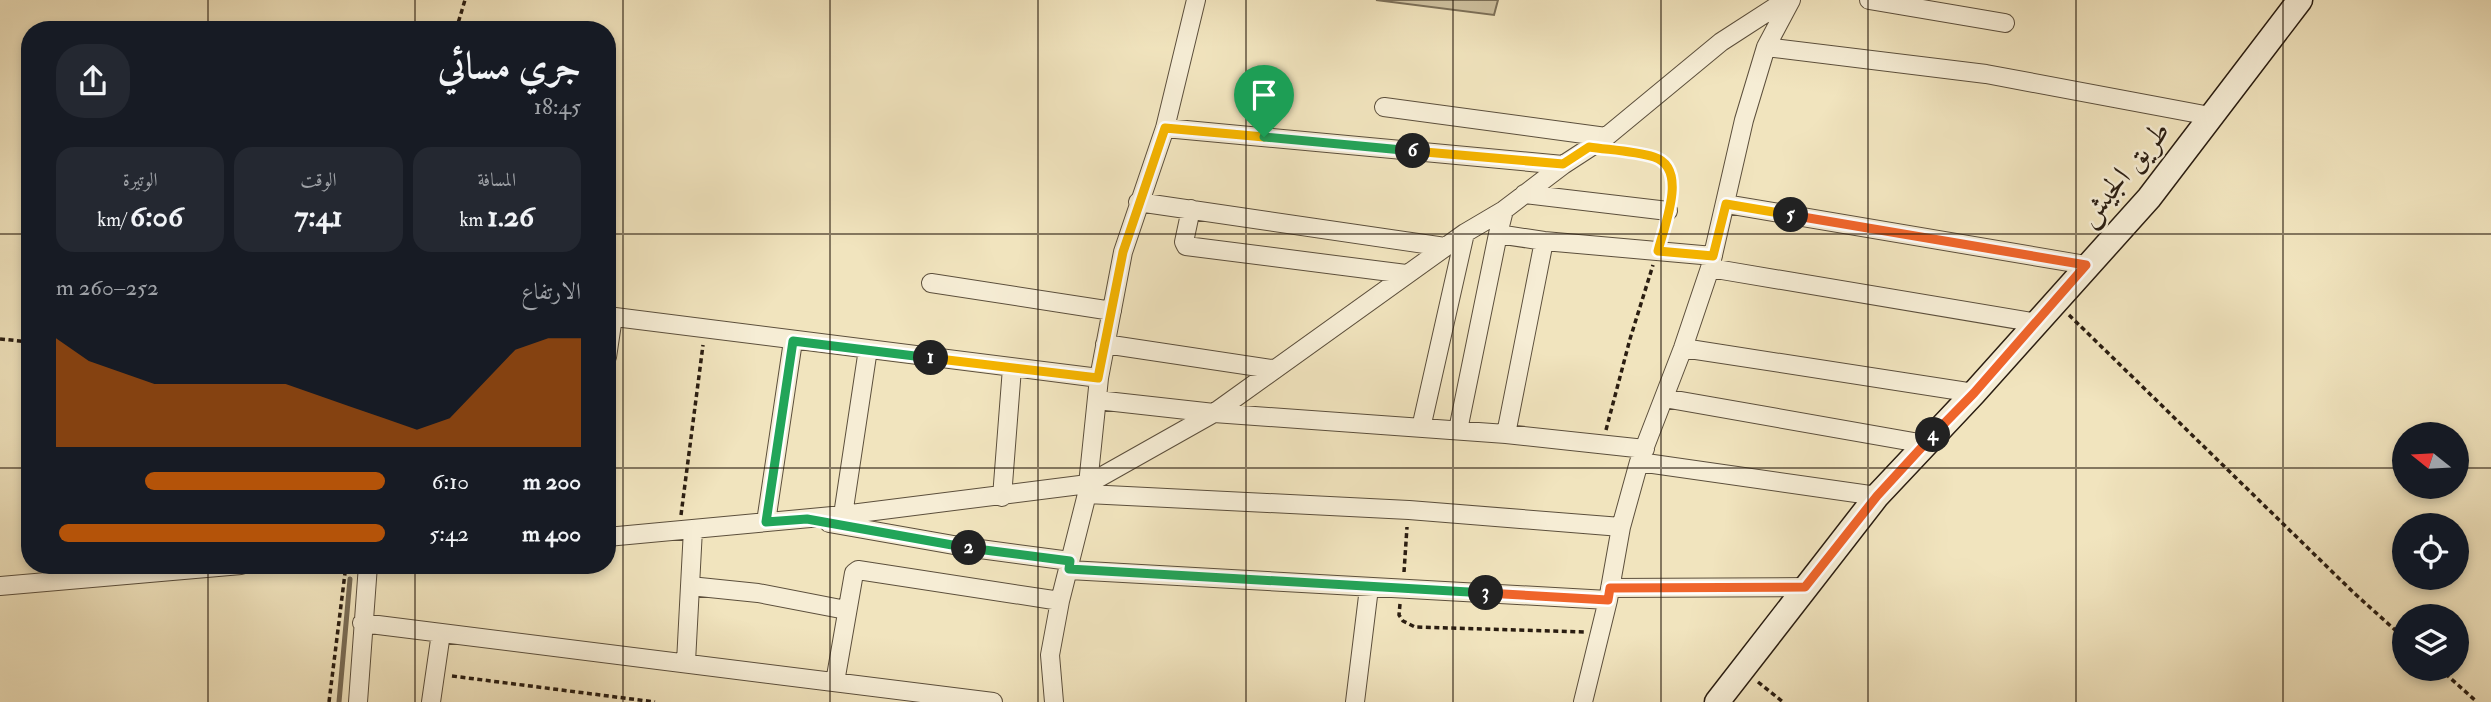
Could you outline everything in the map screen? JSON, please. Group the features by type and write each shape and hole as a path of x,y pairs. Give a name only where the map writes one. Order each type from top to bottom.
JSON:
{"main road":[{"name":"طريق الجيش","path":"1717,702 1877,496 1974,393 2086,265 2149,198 2300,0"}],"street":[{"path":"1054,702 1050,655 1060,601 1088,489 1098,378 1123,252 1165,128 1196,0"},
{"path":"1583,702 1609,594 1621,527 1642,456 1712,262 1744,120 1766,47 1788,0"},
{"path":"1088,489 1214,413 1406,274 1504,210 1563,164 1606,137 1721,42 1788,0"},
{"path":"1869,0 2006,23"},
{"path":"1766,47 1986,74 2210,116"},
{"path":"1384,107 1606,137"},
{"path":"1165,128 1563,164"},
{"path":"1524,194 1668,211"},
{"path":"1138,202 1446,247"},
{"path":"1726,204 2086,265"},
{"path":"1191,209 1184,243 1186,246 1406,274"},
{"path":"1458,430 1504,210"},
{"path":"1421,428 1465,233"},
{"path":"1498,234 1544,241 1658,251 2037,323"},
{"path":"1506,434 1544,241"},
{"path":"931,283 1112,311"},
{"path":"616,318 1098,378"},
{"path":"766,522 793,341"},
{"path":"1105,344 1272,369"},
{"path":"1683,348 1974,393"},
{"path":"843,515 868,349"},
{"path":"1002,497 1012,368"},
{"path":"1664,398 1925,444"},
{"path":"1097,400 1214,413 1458,430 1602,445 1642,456 1877,496"},
{"path":"616,536 1088,489 1621,527"},
{"path":"807,519 1070,565 1369,588 1609,594 1805,587"},
{"path":"686,530 690,586 686,662"},
{"path":"835,682 846,610 854,573 858,570 1060,601"},
{"path":"0,586 138,574"},
{"path":"358,702 367,574"},
{"path":"690,586 758,593 846,610"},
{"path":"1355,702 1369,588"},
{"path":"362,623 686,662 959,700 993,702"},
{"path":"431,702 441,634"}],"path":[{"path":"459,21 465,0"},
{"path":"1589,147 1654,157 1665,162 1672,173 1673,185 1668,211"},
{"path":"1602,445 1630,339 1658,251"},
{"path":"2055,301 2392,627"},
{"path":"686,530 705,329"},
{"path":"0,339 21,341"},
{"path":"329,702 345,574"},
{"path":"1742,669 1783,702"},
{"path":"434,674 655,702"},
{"path":"2454,681 2477,702"}],"shaded area":[{"path":"1376,0 1498,0 1494,15"}],"waterway":[{"path":"339,702 350,579"}],"route":[{"path":"1165,128 1264,137 1563,164 1589,147 1654,157 1665,162 1672,173 1673,185 1658,251 1713,256 1726,204 2086,265 1974,393 1877,496 1805,587 1610,588 1608,600 1369,588 1069,569 1070,561 965,547 807,519 766,522 793,341 1098,378 1123,252 1165,128"}]}
